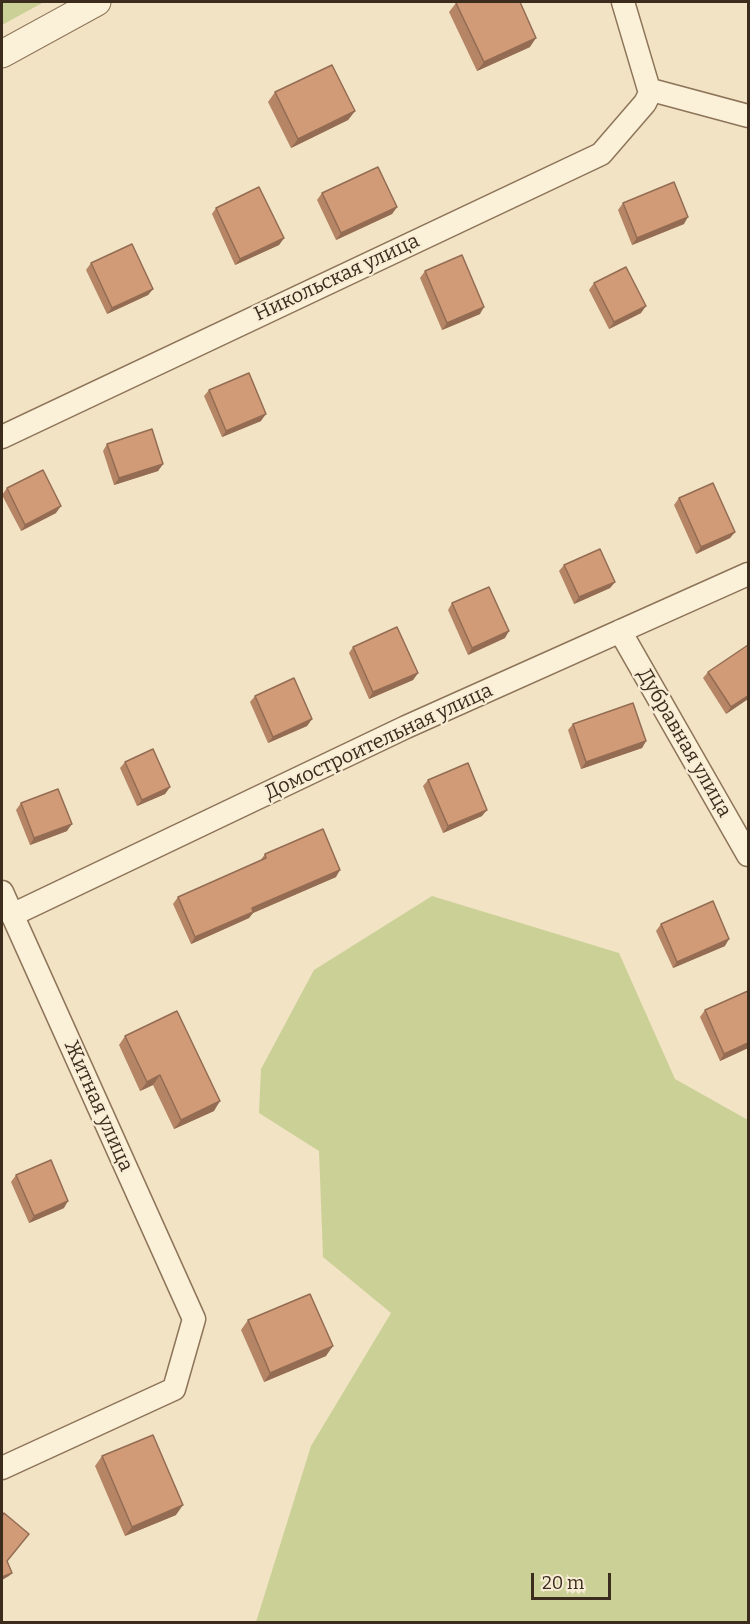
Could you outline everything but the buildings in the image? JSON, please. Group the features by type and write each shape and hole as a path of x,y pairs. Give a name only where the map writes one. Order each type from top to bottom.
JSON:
{"street":[{"path":"2,54 97,2"},
{"path":"623,2 650,93 655,91 748,116"},
{"name":"Никольская улица","path":"2,436 601,154 645,104 650,93"},
{"name":"Домостроительная улица","path":"12,915 406,727 748,574"},
{"name":"Дубравная улица","path":"620,632 748,855"},
{"name":"Житная улица","path":"2,892 194,1319 174,1389 2,1468"}],"green space":[{"path":"2,2 44,2 2,25"},
{"path":"432,896 619,953 675,1079 748,1120 748,1622 256,1622 311,1446 391,1313 323,1257 319,1151 259,1113 261,1069 314,970"}]}
